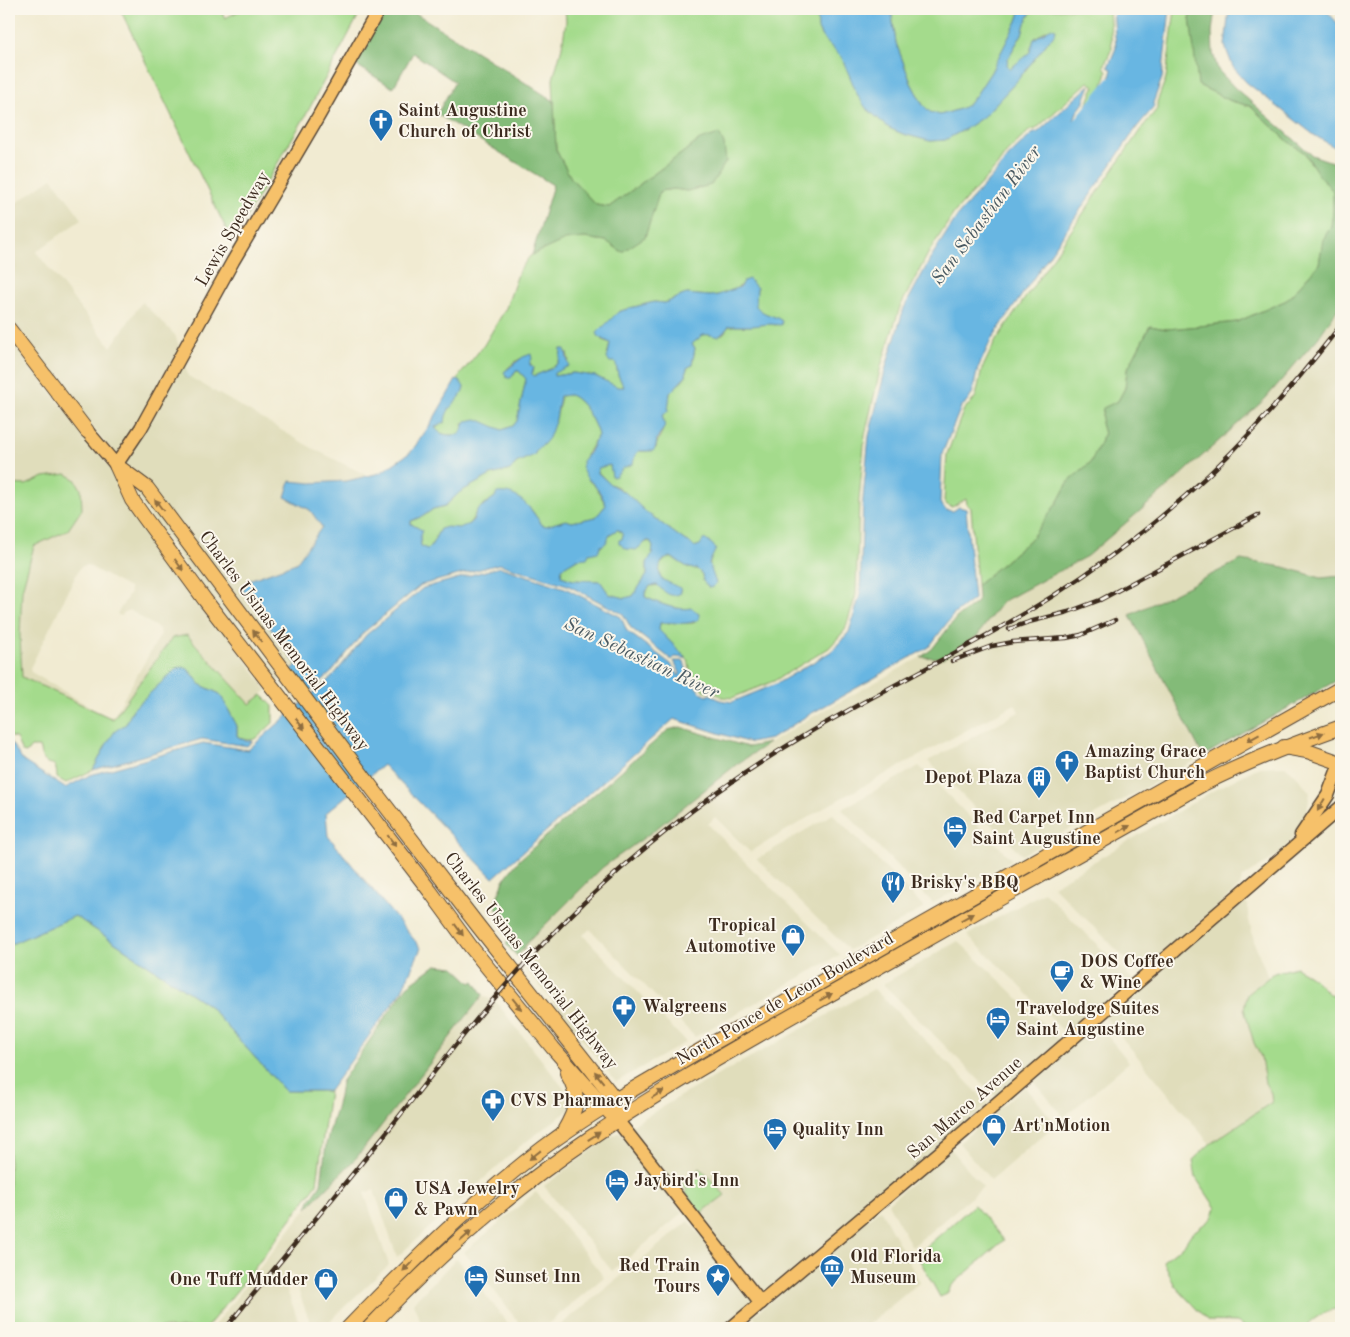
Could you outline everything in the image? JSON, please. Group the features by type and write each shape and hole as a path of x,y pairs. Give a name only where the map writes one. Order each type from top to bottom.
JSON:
{"highway":[{"name":"Charles Usinas Memorial Highway","path":"9,329 87,431"},
{"name":"Charles Usinas Memorial Highway","path":"116,466 146,488 375,792 615,1099"},
{"name":"Charles Usinas Memorial Highway","path":"116,466 132,500 270,686 362,802 471,946 553,1048 617,1120"},
{"name":"North Ponce de Leon Boulevard","path":"348,1328 455,1220 499,1183 603,1106 1341,688"},
{"name":"North Ponce de Leon Boulevard","path":"370,1328 411,1287 498,1207 555,1163 617,1120 697,1070 1230,770 1283,747 1341,727"},
{"path":"1283,747 1308,751 1341,762"},
{"path":"553,1048 572,1079 577,1098 572,1119 562,1135"},
{"path":"615,1099 617,1120"}],"main road":[{"name":"Lewis Speedway","path":"116,466 141,428 233,261 379,9"},
{"name":"Charles Usinas Memorial Highway","path":"87,431 116,466"},
{"name":"San Marco Avenue","path":"1288,853 1328,795 1341,762"},
{"name":"San Marco Avenue","path":"731,1328 952,1142 1341,807"},
{"path":"617,1120 761,1304"}],"shaded area":[{"path":"52,178 82,219 36,252 111,347 142,302 175,335 180,349 137,426 116,457 9,321 9,208"},
{"path":"1341,304 1341,576 1321,578 1284,567 1241,560 1130,615 1203,756 1022,855 928,761 1019,712 1015,704 834,802 750,852 715,817 708,824 840,955 695,1037 590,929 583,935 686,1042 616,1082 517,956 530,940 603,867 652,832 737,764 807,720 921,657 943,658 977,636 1002,602 1087,556 1208,451 1318,338"},
{"path":"9,337 112,469 267,690 250,705 172,638 113,719 108,717 114,715 161,634 159,629 130,610 124,612 121,616 117,614 130,593 129,588 87,565 80,567 30,668 31,672 106,716 22,677 20,610 26,570 34,546 68,530 44,477 26,485 9,484"},
{"path":"184,361 188,376 312,448 368,476 347,481 311,483 290,481 285,497 310,510 322,527 296,563 249,580 297,665 290,671 122,464"},
{"path":"129,481 143,492 282,678 275,684 148,514"},
{"path":"919,766 1012,860 933,903 842,809"},
{"path":"1285,766 1298,777 1310,793 1305,822 1286,847 1276,856 1242,878 1240,887 1140,973 1053,886 1216,789 1259,767"},
{"path":"833,814 924,908 849,950 757,859"},
{"path":"1044,892 1133,980 1068,1036 967,935"},
{"path":"1238,901 1248,904 1248,916 1255,945 1268,977 1247,994 1245,1009 1254,1043 1261,1057 1265,1083 1271,1092 1272,1102 1210,1144 1104,1016"},
{"path":"958,941 1012,992 1060,1042 997,1098 883,984"},
{"path":"874,989 989,1104 762,1297 629,1127 682,1095"},
{"path":"483,995 497,1003 572,1099 569,1110 519,1147 397,1257 374,1190 364,1193 389,1265 324,1328 312,1328 292,1273 282,1277 301,1328 212,1328 307,1208 357,1157"},
{"path":"1097,1023 1129,1062 1064,1117 1032,1079"},
{"path":"1025,1086 1056,1124 991,1180 959,1143"},
{"path":"620,1132 683,1213 612,1271 544,1186 604,1141"},
{"path":"951,1149 983,1187 912,1247 888,1203"},
{"path":"536,1192 604,1277 543,1328 523,1328 464,1252"},
{"path":"880,1209 920,1282 864,1328 763,1328 753,1316"},
{"path":"689,1221 754,1303 723,1328 557,1328"},
{"path":"457,1258 511,1328 423,1328 413,1303"}],"green space":[{"path":"120,9 220,9 225,18 243,9 362,9 306,115 232,241"},
{"path":"384,9 409,9 554,101 556,150 571,178 596,205 609,207 700,140 719,134 724,144 726,162 711,185 687,191 674,189 660,191 645,237 622,252 606,241 585,238 565,240 532,255 553,185 437,114 455,82 413,53 393,88 353,63"},
{"path":"565,9 817,9 818,29 822,37 842,58 849,72 889,128 930,141 945,140 983,117 1016,82 1055,33 1046,30 1034,39 1030,52 1010,69 1007,65 1008,58 1022,34 1025,23 1033,9 1109,9 1112,48 1104,66 1107,71 1101,89 1089,113 1085,118 1079,118 1087,105 1094,86 1088,82 1036,129 1029,131 1006,153 997,166 954,213 929,252 900,307 881,366 865,435 859,500 856,595 845,630 829,648 774,681 732,698 722,697 712,691 707,692 704,690 690,670 688,660 659,630 660,623 694,623 692,608 674,608 645,597 645,593 650,586 671,584 661,579 658,567 667,558 671,557 689,568 697,569 702,574 703,581 716,583 710,568 711,559 700,545 694,547 646,512 618,487 610,484 598,472 598,468 610,465 613,477 639,451 656,448 663,429 664,421 662,416 668,405 670,393 686,376 687,368 692,365 695,348 692,344 699,338 707,334 720,335 729,326 776,325 782,321 762,312 755,306 757,288 742,284 733,291 718,295 686,294 665,303 654,302 618,312 597,333 604,341 610,343 607,356 616,364 618,375 624,387 619,388 595,376 573,373 554,376 553,373 569,361 567,353 561,349 559,361 549,370 534,376 532,374 534,369 526,357 511,365 504,372 514,375 516,371 519,371 526,379 517,421 513,426 502,430 486,424 463,424 463,431 460,434 453,435 442,434 434,427 440,425 451,405 455,402 460,381 456,380 484,345 506,308 519,271 530,256 565,239 585,238 606,241 645,236 660,191 674,189 687,191 700,140 609,207 596,205 571,178 556,150 553,79 562,47 566,21"},
{"path":"891,9 1021,9 1017,21 991,72 976,95 969,104 960,109 940,115 930,112 923,105 911,83 896,43"},
{"path":"1175,9 1189,9 1199,85 1231,101 1250,106 1290,143 1305,153 1333,191 1331,227 1323,240 1319,264 1287,300 1237,322 1166,329 1150,326 1127,370 1125,388 1118,401 1103,409 1101,423 1104,434 1091,462 1069,481 1057,503 1030,540 977,585 971,508 967,505 966,499 952,507 948,506 944,501 947,454 964,409 976,396 982,369 995,342 1141,129 1157,109 1157,102 1166,78"},
{"path":"1189,9 1215,9 1212,32 1213,53 1218,70 1235,88 1312,155 1341,164 1341,304 1318,338 1265,399 1168,487 1087,556 1002,602 977,636 943,658 921,657 932,649 956,618 977,602 977,585 1030,540 1057,503 1069,481 1091,462 1104,434 1101,423 1103,408 1118,401 1125,388 1127,370 1150,326 1166,329 1237,322 1287,300 1319,264 1323,240 1331,226 1333,191 1318,174 1305,153 1290,143 1250,106 1231,101 1198,85"},
{"path":"569,395 574,397 583,406 591,418 598,435 585,457 589,481 595,486 606,505 596,517 572,522 566,520 546,526 542,525 531,509 495,497 476,512 468,525 457,529 440,529 430,548 421,547 421,530 411,524 411,521 433,509 445,506 460,492 491,475 510,470 516,463 534,455 538,448 544,444 556,419 560,396"},
{"path":"66,474 75,479 81,489 82,509 68,530 34,546 22,590 20,635 22,677 113,719 172,638 187,635 250,704 262,695 273,706 273,723 256,738 248,740 237,736 237,726 220,694 201,685 188,669 176,669 133,709 126,724 106,745 93,770 66,783 57,778 54,765 43,759 39,747 31,747 26,753 22,752 16,738 11,737 9,732 9,484 26,485 44,477"},
{"path":"617,530 623,535 622,539 639,547 642,543 651,541 653,547 652,554 647,563 647,575 633,596 625,598 609,594 600,581 573,580 561,576 562,568 600,548 610,534"},
{"path":"1241,560 1284,567 1321,578 1341,576 1341,678 1203,756 1130,615"},
{"path":"680,727 748,747 769,743 737,764 652,832 603,867 530,940 517,956 506,944 509,940 495,903 505,878 519,860 668,730"},
{"path":"75,916 208,1005 285,1091 329,1091 317,1184 248,1277 206,1328 9,1328 9,945"},
{"path":"436,965 454,967 471,983 474,981 483,995 357,1157 307,1208 321,1184 326,1144 339,1097 341,1082 407,986"},
{"path":"1296,967 1314,979 1329,994 1341,996 1341,1309 1326,1312 1303,1328 1247,1328 1237,1322 1208,1321 1175,1286 1163,1261 1184,1245 1191,1234 1212,1218 1216,1208 1196,1178 1193,1160 1210,1144 1272,1102 1271,1093 1265,1083 1261,1057 1254,1043 1244,1009 1247,994 1274,973"},
{"path":"700,1168 725,1195 701,1213 685,1192 687,1190 682,1183"},
{"path":"974,1205 1004,1240 951,1286 947,1294 940,1297 917,1255"}],"water":[{"path":"817,9 831,9 840,14 842,9 891,9 896,43 911,83 923,105 930,112 940,115 969,104 976,95 991,72 1017,21 1021,9 1033,9 1025,23 1022,34 1008,58 1007,65 1010,69 1030,52 1034,39 1051,28 1056,29 1055,33 1016,82 983,117 945,140 930,141 889,128 866,108 858,96 842,58 822,37 818,29"},
{"path":"1113,9 1170,9 1162,78 1153,103 1154,107 1137,127 991,340 978,368 972,394 961,407 942,454 940,503 946,510 953,511 959,507 966,509 974,599 953,615 929,647 805,717 771,739 750,743 674,719 493,878 383,765 326,813 328,836 421,948 401,992 329,1091 285,1091 208,1005 75,916 9,945 9,740 23,761 65,788 90,775 203,743 248,750 334,675 366,635 423,588 500,567 565,588 621,617 627,631 671,664 679,676 680,673 674,661 684,661 692,682 702,693 707,696 710,694 720,700 732,702 776,684 832,651 849,632 860,595 863,499 869,436 886,367 904,308 933,254 958,215 1009,156 1090,85 1083,104 1074,120 1077,123 1084,122 1095,113 1103,98 1112,69 1108,67 1116,48"},
{"path":"1229,9 1325,9 1341,27 1341,151 1314,135 1246,82 1233,67 1225,46"},
{"path":"749,279 757,288 756,306 762,312 782,321 781,325 729,326 719,336 703,335 692,344 695,348 692,365 687,368 686,376 670,393 668,411 662,416 664,429 657,439 654,450 639,451 635,455 633,464 623,468 616,476 612,477 610,465 598,468 598,473 610,484 626,493 646,512 694,547 700,545 704,539 716,549 709,563 716,583 713,587 708,587 703,581 702,574 697,569 689,568 671,557 664,560 660,565 661,579 680,588 681,593 671,595 657,585 650,586 645,593 645,597 657,602 674,608 692,608 699,614 699,619 690,623 660,623 659,630 687,659 675,657 672,660 631,628 623,614 567,585 499,564 421,585 363,633 331,673 306,694 290,671 297,665 243,590 249,580 296,563 322,527 310,510 285,497 290,481 311,483 347,481 380,473 411,452 430,425 456,380 460,381 464,387 463,392 448,411 445,422 435,427 439,432 449,435 460,434 466,421 477,419 502,430 513,426 517,421 526,379 519,371 516,371 511,378 507,378 504,372 523,357 531,354 530,365 534,367 532,374 534,376 553,367 559,361 561,349 565,349 569,366 554,373 554,376 573,373 595,376 618,387 624,387 618,375 616,364 607,359 610,343 599,337 597,333 618,312 654,302 665,303 686,294 718,295 740,287 743,281","holes":["569,395 574,397 583,406 591,418 598,435 589,453 582,461 584,473 598,490 606,505 596,517 572,522 566,520 546,526 542,525 524,502 512,494 497,493 495,497 477,510 469,524 459,528 447,527 440,529 430,548 427,549 421,546 420,536 422,530 411,524 411,521 433,509 445,506 460,492 491,475 510,470 516,463 534,455 538,448 549,438 556,419 560,396","617,530 623,535 619,543 626,549 636,550 647,541 650,541 653,547 652,554 647,563 647,575 633,596 625,598 609,594 600,581 573,580 561,576 562,568 577,559 587,558 589,554 598,552 601,546 606,543 610,534"]},
{"path":"182,667 188,669 201,685 220,694 237,726 237,736 246,741 253,741 247,746 202,739 93,770 115,731 126,724 133,709 176,669"}],"waterway":[{"name":"San Sebastian River","path":"1069,139 1114,84"}],"railway":[{"path":"226,1328 490,1003 543,943 605,883 687,814 759,764 866,700 1022,615 1114,554 1173,507 1228,456 1276,404 1341,325"},
{"path":"1009,629 1068,612 1100,600 1258,515"},
{"path":"952,661 992,646 1081,635 1115,620"}],"place":[{"name":"Saint Augustine Church of Christ","path":"381,142"},
{"name":"Amazing Grace Baptist Church","path":"1067,783"},
{"name":"Depot Plaza","path":"1039,799"},
{"name":"Red Carpet Inn Saint Augustine","path":"955,849"},
{"name":"Brisky's BBQ","path":"893,904"},
{"name":"Tropical Automotive","path":"793,957"},
{"name":"DOS Coffee & Wine","path":"1062,993"},
{"name":"Walgreens","path":"624,1028"},
{"name":"Travelodge Suites Saint Augustine","path":"998,1040"},
{"name":"CVS Pharmacy","path":"493,1122"},
{"name":"Art'nMotion","path":"994,1147"},
{"name":"Quality Inn","path":"775,1151"},
{"name":"Jaybird's Inn","path":"617,1202"},
{"name":"USA Jewelry & Pawn","path":"396,1220"},
{"name":"Old Florida Museum","path":"832,1288"},
{"name":"Red Train Tours","path":"718,1297"},
{"name":"Sunset Inn","path":"476,1298"},
{"name":"One Tuff Mudder","path":"326,1301"}]}
